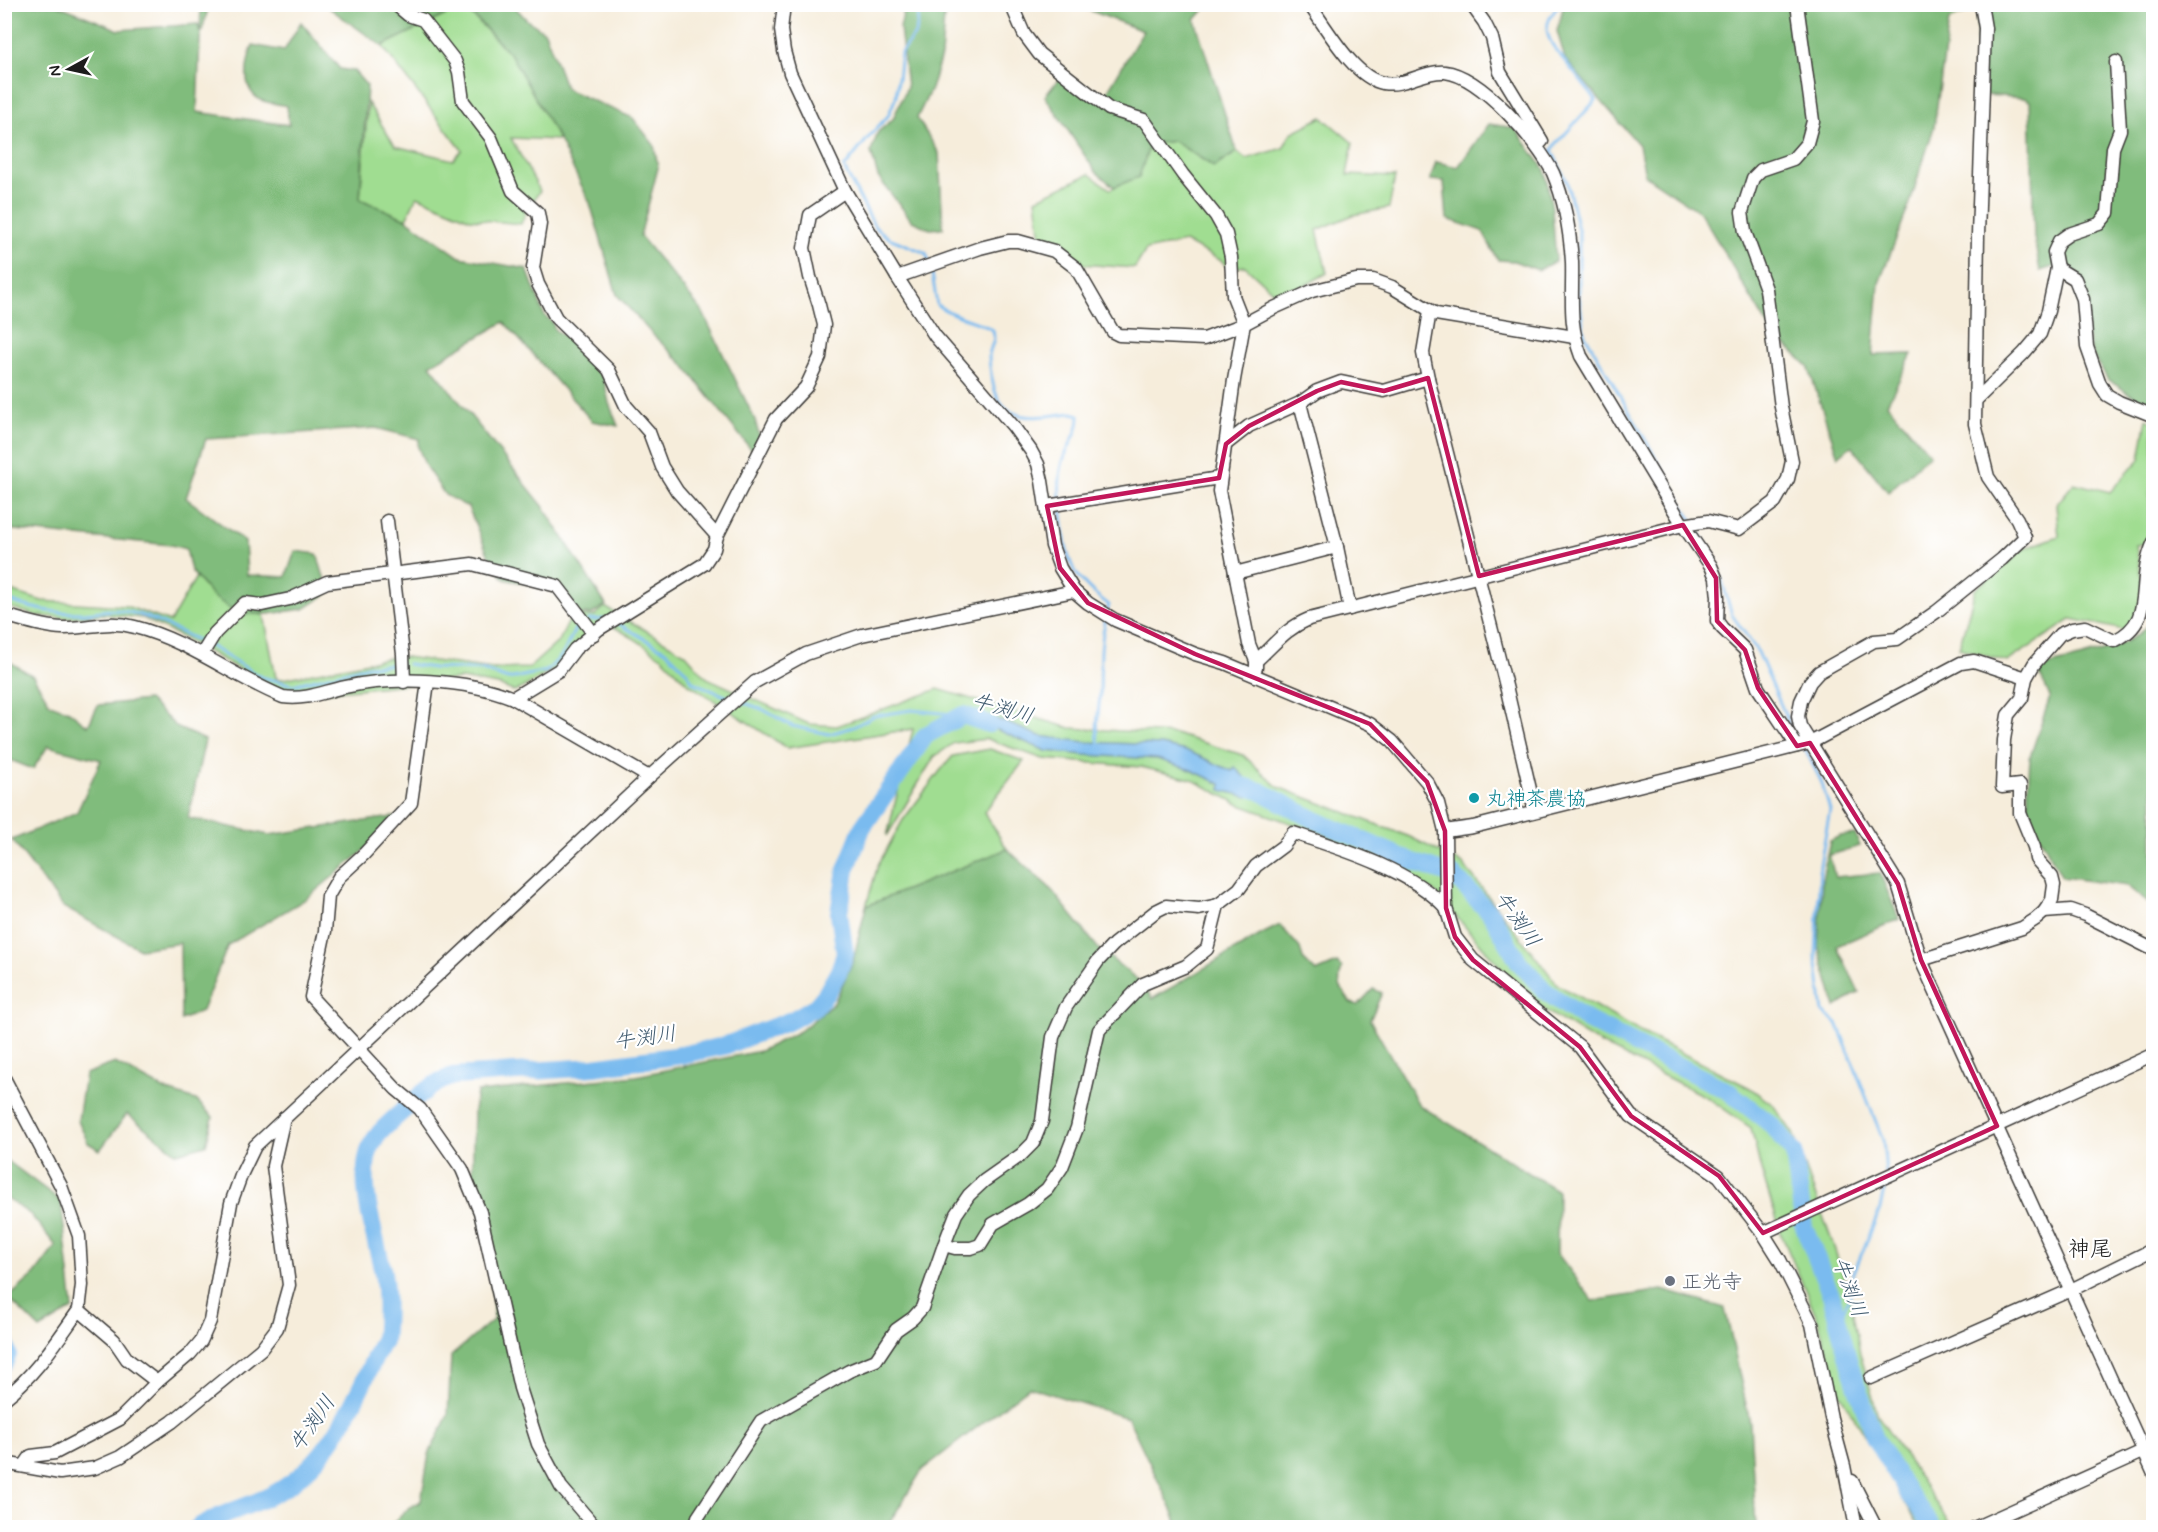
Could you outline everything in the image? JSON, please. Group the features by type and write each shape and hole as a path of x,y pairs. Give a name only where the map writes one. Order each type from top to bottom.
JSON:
{"street":[{"path":"395,4 408,15 423,20 455,61 463,101 491,138 513,191 538,213 540,224 533,268 538,284 556,318 609,370 626,406 649,432 662,467 677,491 717,536"},
{"path":"784,4 781,30 783,51 790,73 845,191 935,336 1013,426 1031,451 1038,464 1047,506 1052,546 1060,568 1074,591 1088,603 1116,620 1370,724 1392,741 1427,782 1438,803 1445,831 1446,908 1455,938 1473,960 1580,1047 1631,1116 1719,1176 1763,1233 1780,1260 1809,1317 1818,1347 1831,1418 1844,1466 1856,1527"},
{"path":"1011,4 1024,34 1039,54 1109,109 1144,120 1183,176 1216,216 1226,234 1231,257 1233,296 1244,324 1219,478 1219,491 1249,644 1256,661 1255,676"},
{"path":"1309,4 1350,61 1372,78 1383,83 1394,83 1427,74 1446,72 1470,82 1506,111 1537,146 1552,171 1562,197 1569,231 1574,337 1594,380 1642,453 1683,525 1711,566 1716,578 1717,621 1745,650 1758,687 1797,746"},
{"path":"1471,4 1492,38 1500,72 1542,141 1537,146"},
{"path":"1256,661 1295,624 1309,619 1683,525 1708,521 1739,529 1775,502 1788,479 1791,461 1781,407 1766,289 1745,232 1742,212 1753,178 1761,170 1793,159 1807,143 1813,121 1797,4"},
{"path":"1981,4 1985,28 1975,424 1988,477 2017,519 2025,537 2002,559 1936,612 1897,639 1874,641 1819,672 1810,682 1801,700 1798,716 1800,726 1810,743 1898,884 1921,960 2070,1290 2149,1449 2154,1474"},
{"path":"1976,400 2040,334 2048,311 2056,268 2054,252 2059,241 2069,234 2099,224 2108,213 2112,148 2120,130 2116,63"},
{"path":"513,698 560,670 575,649 594,634 644,600 691,574 704,564 714,549 717,536 776,419 806,387 820,357 824,325 804,248 810,215 845,191"},
{"path":"897,277 980,248 1008,241 1018,241 1054,251 1077,268 1113,332 1119,335 1204,339 1244,324 1312,291 1356,280 1373,280 1392,287 1430,311 1574,337"},
{"path":"2056,268 2075,279 2084,299 2087,346 2100,384 2107,395 2154,416"},
{"path":"1430,311 1423,353 1428,378 1479,576 1535,810"},
{"path":"1226,444 1249,426 1300,403 1317,391 1341,382 1384,391 1428,378"},
{"path":"1300,403 1337,547 1350,609"},
{"path":"1047,506 1219,478"},
{"path":"387,521 403,654 404,682"},
{"path":"1921,960 2022,928 2044,912 2052,900 2054,885 2052,877 2036,859 2034,847 2020,813 2019,785 2002,786 2004,740 2008,715 2022,698 2026,678 2034,664 2060,634 2085,627 2114,641 2129,636 2142,625 2148,610 2147,565 2154,543"},
{"path":"1235,573 1337,547"},
{"path":"202,654 215,633 245,603 262,605 290,599 327,582 472,564 557,586 594,634"},
{"path":"24,1466 31,1456 55,1453 120,1419 201,1341 210,1322 231,1203 255,1146 649,777 754,682 806,654 862,635 1074,591"},
{"path":"4,615 63,628 109,622 122,623 162,634 283,697 305,698 346,687 404,682 460,683 493,690 513,698 649,777"},
{"path":"1445,831 1810,743 1961,663 1974,662 2026,678"},
{"path":"428,682 411,803 364,854 339,877 328,896 325,931 311,997 396,1089 420,1109 462,1169 480,1212 520,1388 538,1444 561,1487 596,1527"},
{"path":"695,1527 698,1517 761,1421 849,1371 876,1360 896,1330 913,1318 922,1308 956,1214 969,1195 984,1180 1021,1155 1033,1143 1042,1121 1053,1037 1066,1007 1098,960 1114,944 1156,911 1166,906 1199,909 1218,905 1239,889 1256,866 1283,846 1293,833 1405,877 1425,888 1446,908"},
{"path":"944,1245 971,1248 980,1245 993,1224 1028,1204 1047,1189 1062,1167 1077,1128 1099,1030 1143,984 1186,966 1207,949 1218,905"},
{"path":"2044,912 2071,910 2154,950"},
{"path":"1763,1233 2154,1054"},
{"path":"4,1078 61,1186 78,1236 82,1285 79,1310 43,1362 4,1399"},
{"path":"4,1463 60,1473 95,1468 120,1457 172,1422 242,1366 267,1342 277,1328 289,1285 273,1166 284,1117"},
{"path":"1871,1378 2070,1290 2154,1249"},
{"path":"79,1310 114,1340 128,1359 157,1382"},
{"path":"1974,1527 2149,1449"},
{"path":"1844,1466 1876,1527"}],"highlighted area":[{"path":"1428,378 1479,576 1683,525 1716,578 1717,621 1745,650 1758,688 1797,746 1810,743 1898,884 1921,960 1997,1126 1763,1233 1719,1176 1631,1116 1580,1047 1473,960 1455,937 1446,908 1445,831 1427,782 1370,724 1195,654 1088,603 1060,568 1047,506 1219,478 1226,444 1249,426 1317,391 1341,382 1384,391"}],"green space":[{"path":"1564,4 2153,5 2153,408 2108,380 2093,356 2088,339 2084,285 2066,263 2040,271 2034,237 2030,101 2024,98 1976,94 1977,9 1949,20 1934,127 1910,203 1879,283 1873,355 1912,354 1887,404 1930,454 1888,492 1851,446 1838,457 1808,366 1771,331 1700,212 1645,175 1639,145 1565,59 1557,31"},
{"path":"4,5 58,5 119,30 198,24 200,33 201,5 209,5 200,38 197,112 289,125 287,106 263,101 251,91 247,68 253,45 284,51 301,22 340,69 354,71 367,86 360,199 406,219 460,257 527,269 544,315 552,322 555,330 585,350 604,380 609,403 618,426 592,421 504,322 430,365 543,506 606,605 592,614 576,615 556,590 504,579 490,559 468,507 445,495 426,467 418,447 419,439 376,428 206,439 186,498 245,542 247,575 286,577 295,551 317,554 331,591 304,609 268,614 239,614 212,596 191,571 186,549 171,545 5,529"},
{"path":"325,5 513,5 527,20 545,32 566,89 633,118 654,145 658,168 640,236 702,311 755,420 760,439 753,452 683,364 617,295 590,203 559,140 511,55 464,6 382,46"},
{"path":"905,5 945,5 941,56 931,89 917,118 939,153 943,228 930,229 912,221 878,177 871,152 878,132 893,119 907,87 900,28"},
{"path":"1081,5 1208,5 1195,20 1237,152 1214,167 1174,141 1150,144 1139,177 1114,187 1095,171 1045,96 1059,79 1092,94 1106,94 1143,31"},
{"path":"463,6 511,55 559,140 511,138 540,191 526,211 521,224 470,219 417,196 406,219 360,199 368,103 395,146 453,160 462,150 382,46"},
{"path":"1322,117 1353,143 1347,175 1395,177 1389,208 1353,215 1317,230 1327,273 1281,299 1245,266 1228,269 1222,261 1185,242 1146,250 1135,268 1080,264 1060,247 1041,240 1036,199 1089,174 1110,189 1138,177 1150,144 1174,141 1214,167 1237,152 1246,159 1283,148 1291,133"},
{"path":"1489,124 1515,128 1545,170 1552,208 1556,261 1538,270 1514,261 1498,260 1482,231 1447,219 1444,181 1430,180 1436,162 1458,167"},
{"path":"2147,418 2153,422 2154,486 2150,492 2150,543 2136,545 2144,593 2128,631 2072,619 2007,662 1959,648 1975,590 2020,550 2059,536 2056,505 2074,483 2110,492 2140,459"},
{"path":"196,577 212,596 251,613 264,615 276,678 283,679 398,656 493,669 529,668 559,641 571,617 594,616 605,607 685,653 707,678 809,724 837,726 938,689 1070,728 1175,734 1243,755 1278,787 1410,837 1462,863 1558,985 1639,1031 1750,1088 1773,1105 1793,1133 1833,1244 1850,1296 1860,1353 1878,1416 1952,1527 1919,1527 1840,1394 1818,1320 1782,1236 1761,1170 1751,1128 1708,1098 1593,1040 1530,1001 1434,891 1324,835 1240,805 1191,779 1141,767 1043,759 987,739 954,743 934,757 887,836 913,729 787,748 687,683 663,658 614,627 600,625 556,669 515,692 498,685 461,679 296,695 283,694 184,638 143,618 104,614 67,618 38,616 5,606 5,589 42,601 126,606 170,622"},
{"path":"2153,615 2153,907 2127,886 2062,877 2027,813 2030,757 2050,697 2037,668 2084,657 2120,644 2136,636 2147,626"},
{"path":"5,661 33,676 50,704 69,711 88,726 98,705 148,700 178,728 205,740 188,818 269,835 399,816 378,839 306,899 228,945 202,1011 181,1020 180,943 140,949 63,907 12,840 77,812 101,760 48,746 33,769 5,758 5,733 10,719 5,717"},
{"path":"990,749 1024,761 984,812 1007,849 866,906 878,865 903,820 940,771 953,756"},
{"path":"1855,834 1860,846 1829,855 1835,877 1880,873 1899,919 1837,946 1859,992 1836,1007 1818,946 1822,880 1830,841 1840,836"},
{"path":"1007,849 1050,888 1098,948 1143,984 1152,999 1280,925 1300,948 1303,959 1316,972 1337,963 1342,968 1339,979 1340,987 1351,1003 1358,1005 1373,989 1382,993 1370,1020 1419,1105 1558,1191 1557,1253 1593,1301 1662,1290 1725,1308 1750,1423 1756,1527 1178,1527 1175,1516 1128,1418 1029,1387 922,1470 887,1527 388,1528 409,1508 421,1501 429,1454 448,1415 451,1356 494,1319 486,1227 472,1191 474,1110 477,1092 636,1076 760,1051 800,1031 834,1003 853,961 866,906"},
{"path":"115,1063 167,1091 196,1100 213,1117 206,1145 177,1153 127,1114 100,1150 88,1143 78,1120 85,1074"},
{"path":"5,1159 61,1201 73,1309 40,1329 8,1298 35,1274 56,1246 31,1215 5,1197"}],"water":[{"path":"963,715 989,716 1040,736 1086,742 1161,745 1190,752 1232,771 1235,767 1260,791 1250,793 1248,797 1221,790 1221,784 1191,770 1157,759 1046,751"}],"waterway":[{"path":"920,4 916,33 901,52 896,97 888,116 844,168 875,227 889,238 926,253 929,261"},
{"path":"1561,4 1552,13 1548,22 1549,38 1596,100 1552,151 1567,182 1579,234 1579,296 1584,333 1691,519"},
{"path":"931,267 937,305 993,330 994,339 989,356 991,372 994,388 1007,409 1016,414 1037,417 1072,413 1079,415 1076,432 1062,466 1060,500"},
{"path":"1061,507 1067,552 1071,563 1084,583 1109,605 1107,612"},
{"path":"1696,527 1714,561"},
{"path":"1721,578 1732,615 1758,652 1790,726"},
{"path":"4,599 33,608 60,612 118,610 133,613 204,643"},
{"path":"1099,746 1097,726 1102,637 1106,618"},
{"path":"589,620 609,619"},
{"path":"408,664 433,668 482,670 508,679 547,671 563,654 577,625 583,622"},
{"path":"617,623 666,651 686,671 693,682 732,699"},
{"path":"210,646 261,677 293,685 369,666 401,664"},
{"path":"739,701 762,709 792,726 829,734 853,727 874,716 911,710 963,715"},
{"name":"牛渕川","path":"197,1528 277,1492 297,1479 314,1463 341,1425 383,1340 384,1342 386,1308 384,1282 369,1212 366,1180 366,1165 371,1145 384,1128 427,1090 454,1076 594,1067 675,1056 724,1046 792,1020 816,1006 839,971 845,954 839,913 846,870 862,828 926,735 963,715 989,724"},
{"path":"1805,749 1821,781 1830,810 1820,865 1816,956 1823,1012 1837,1023 1853,1063 1883,1140 1886,1173"},
{"name":"牛渕川","path":"1237,784 1260,791 1315,820 1413,862 1454,876 1492,915 1519,962 1545,991 1587,1020 1728,1091 1773,1126 1794,1153 1804,1227 1831,1295 1850,1366 1875,1439 1933,1528"},
{"path":"1835,1315 1843,1311 1851,1292 1853,1275 1880,1209 1886,1179"},
{"name":"牛渕川","path":"4,1336 8,1354 4,1363"}],"place":[{"name":"丸神茶農協","path":"1474,798"},
{"name":"正光寺","path":"1670,1281"}],"district":[{"name":"神尾","path":"2090,1248"}]}
